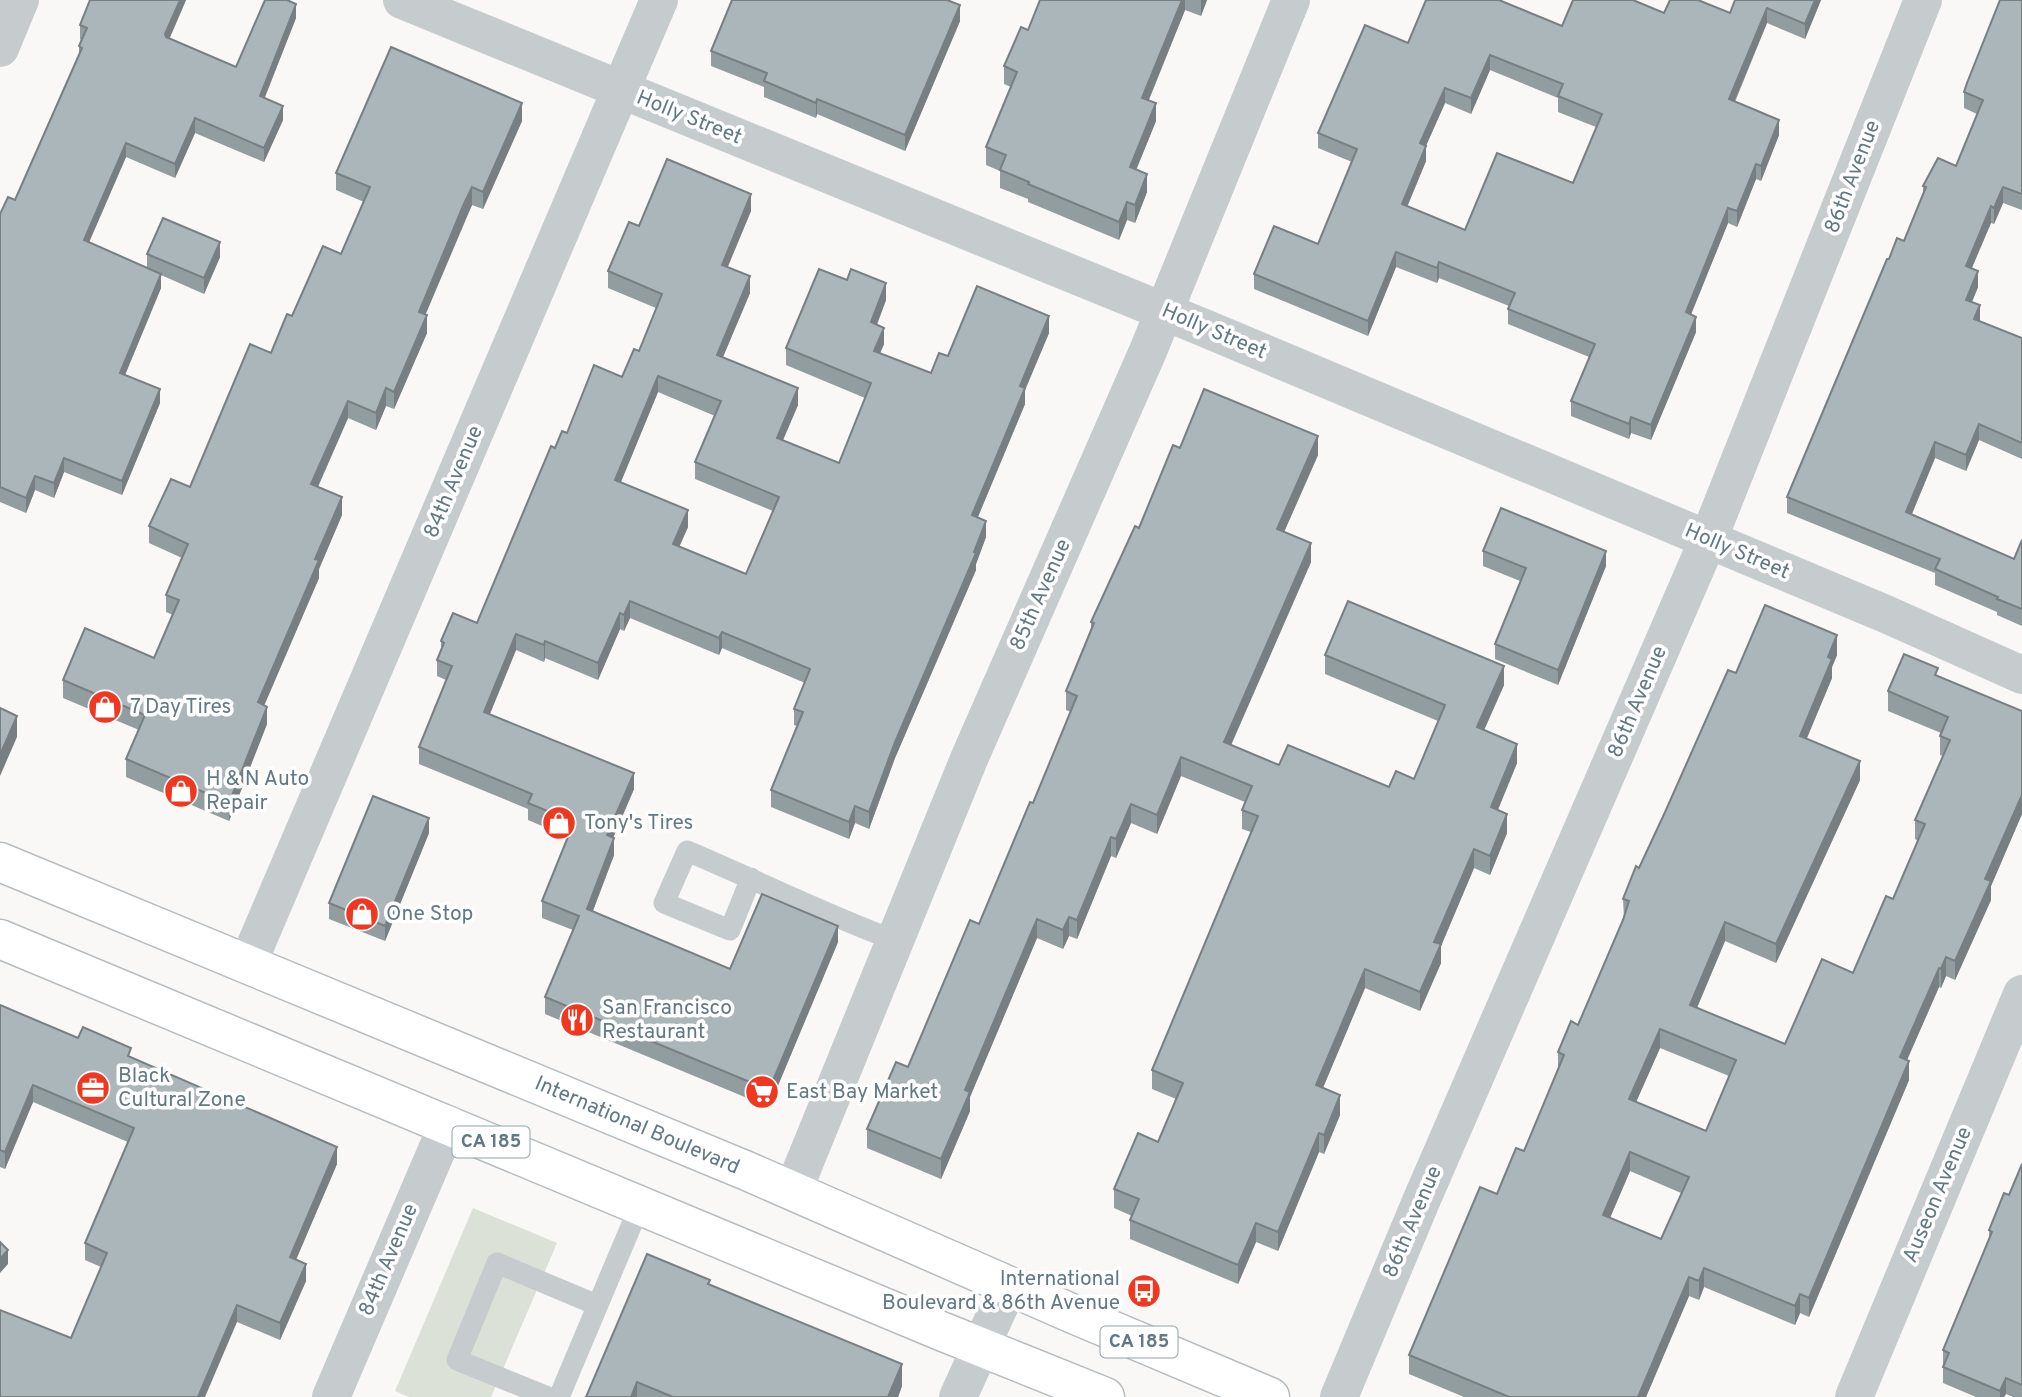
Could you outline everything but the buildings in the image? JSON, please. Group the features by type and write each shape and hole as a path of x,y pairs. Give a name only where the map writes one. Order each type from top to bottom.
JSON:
{"main road":[{"name":"International Boulevard","path":"0,862 793,1191 1270,1397"},
{"name":"CA 185","path":"0,939 1105,1397"}],"street":[{"path":"0,48 20,0"},
{"name":"Holly Street","path":"402,0 1164,311 1888,615 2022,674"},
{"name":"84th Avenue","path":"248,963 659,0"},
{"name":"85th Avenue","path":"793,1191 969,759 1164,311 1291,0"},
{"name":"86th Avenue","path":"1339,1397 1708,540 1923,0"},
{"name":"Auseon Avenue","path":"1854,1397 2022,994"},
{"name":"84th Avenue","path":"331,1397 447,1124"},
{"path":"958,1397 1009,1285"}],"lane":[{"path":"751,877 894,940"},
{"path":"559,1397 640,1205"},
{"path":"548,1397 457,1360 497,1263 597,1305"}],"shaded area":[{"path":"473,1208 557,1243 491,1397 409,1397 395,1391"}],"place":[{"name":"7 Day Tires","path":"105,707"},
{"name":"H & N Auto Repair","path":"181,791"},
{"name":"Tony's Tires","path":"559,823"},
{"name":"One Stop","path":"362,914"},
{"name":"San Francisco Restaurant","path":"577,1020"},
{"name":"Black Cultural Zone","path":"93,1088"},
{"name":"East Bay Market","path":"762,1092"},
{"name":"International Boulevard & 86th Avenue","path":"1144,1291"}]}
